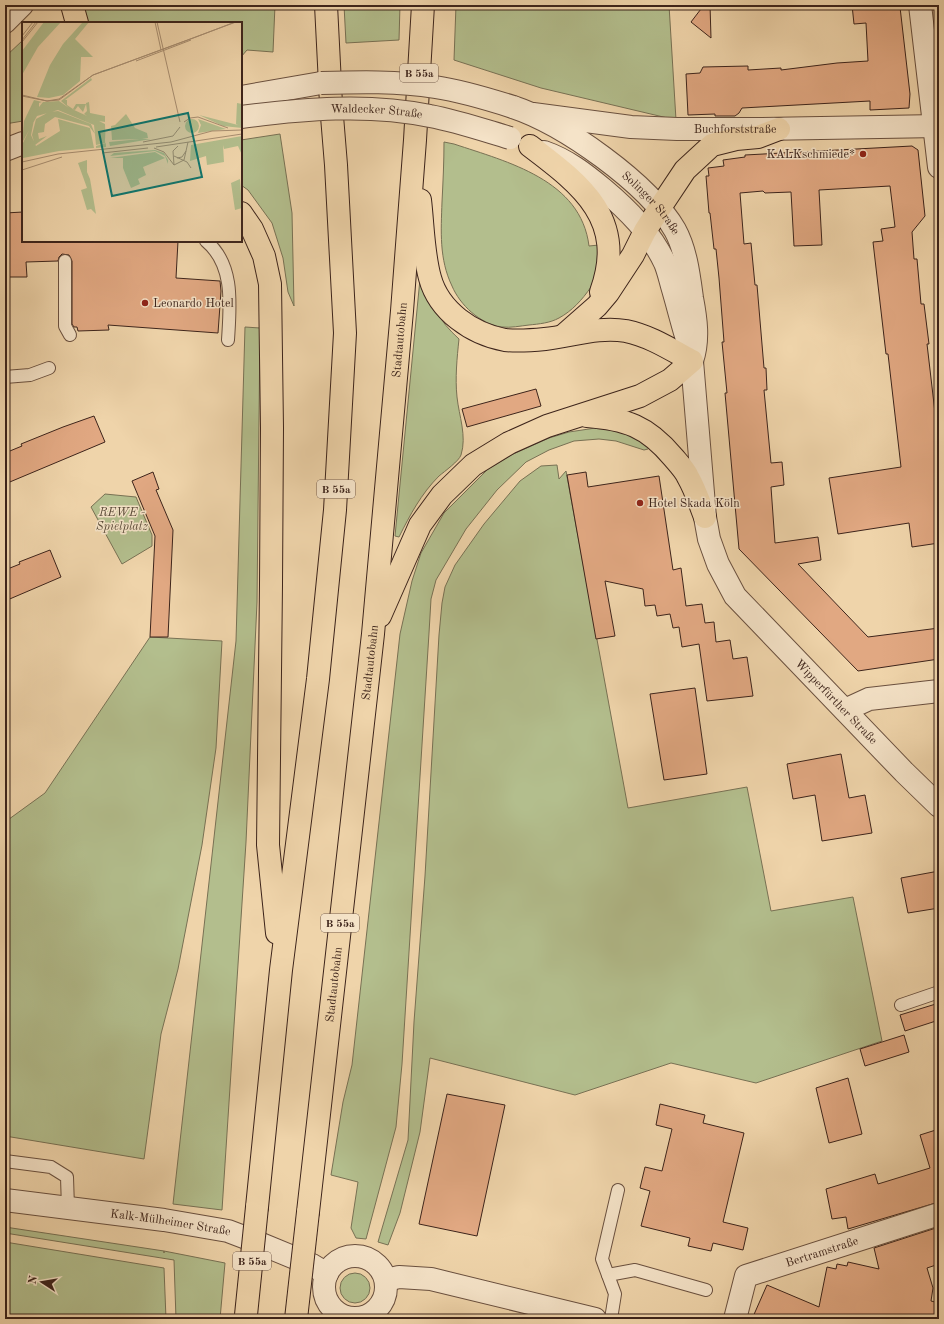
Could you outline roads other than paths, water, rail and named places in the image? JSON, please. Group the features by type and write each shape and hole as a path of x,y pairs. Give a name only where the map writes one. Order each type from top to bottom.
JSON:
{"highway":[{"path":"72,5 77,22"},
{"name":"B 55a","path":"246,1318 281,970 318,679 334,510 345,333 326,5"},
{"name":"Stadtautobahn","path":"296,1319 373,634 402,311 415,140 423,5"},
{"path":"564,335 597,306 608,293 633,255 658,208 685,170 712,146 736,139 758,137 779,129"},
{"path":"373,634 420,525 442,495 473,465 503,447 547,426 640,396 670,380 692,361 648,337 625,331 601,330 546,339 506,340 478,331 453,316 442,304 430,279 426,260 415,140"},
{"path":"530,146 580,187 594,204 603,220 610,258 607,277 597,306"},
{"path":"242,214 252,229 264,256 270,284 272,562 268,844 281,970"},
{"path":"580,415 626,422 640,428 652,436 664,446 688,476 705,517"}],"street":[{"path":"5,22 22,5"},
{"path":"920,5 937,126 939,167"},
{"path":"242,97 322,83 392,82 436,87 481,97 522,110"},
{"name":"Waldecker Straße","path":"242,117 320,110 356,109 392,111 430,116 510,138"},
{"name":"Buchforststraße","path":"522,110 631,127 677,129 937,126"},
{"name":"Solinger Straße","path":"522,110 569,134 620,171 658,208 675,231 690,278 696,333 695,352 692,361"},
{"name":"Solinger Straße","path":"510,138 563,159 620,203 634,217 657,247 666,265 692,361 705,517 709,539 718,564 735,596"},
{"path":"5,150 22,143"},
{"path":"5,153 22,154"},
{"name":"Wipperfürther Straße","path":"735,596 904,772 939,806"},
{"path":"845,710 869,700 939,691"},
{"name":"Kalk-Mülheimer Straße","path":"5,1200 164,1220 228,1231 312,1265 327,1274"},
{"name":"Bertramstraße","path":"735,1319 746,1276 939,1214"},
{"path":"356,1255 368,1258 375,1262 382,1269 386,1280 387,1288 385,1298 379,1307 371,1314 360,1318 350,1318 340,1314 331,1307 326,1298 324,1287 327,1274 330,1268 337,1261 346,1256 356,1255"},
{"path":"386,1280 399,1277 431,1279 596,1319"}],"lane":[{"path":"207,242 220,258 226,271 229,293 228,340"},
{"path":"65,261 65,326 70,335"},
{"path":"5,377 30,375 49,368"},
{"path":"901,1005 939,992"},
{"path":"5,1161 51,1167 67,1177 68,1208"},
{"path":"611,1319 615,1294 602,1259 618,1190"},
{"path":"608,1275 635,1270 706,1290"}],"place":[{"name":"KALKschmiede*","path":"863,154"},
{"name":"Leonardo Hotel","path":"145,303"},
{"name":"Hotel Skada Köln","path":"640,503"}],"park label":[{"name":"REWE - Spielplatz","path":"122,519"}]}
